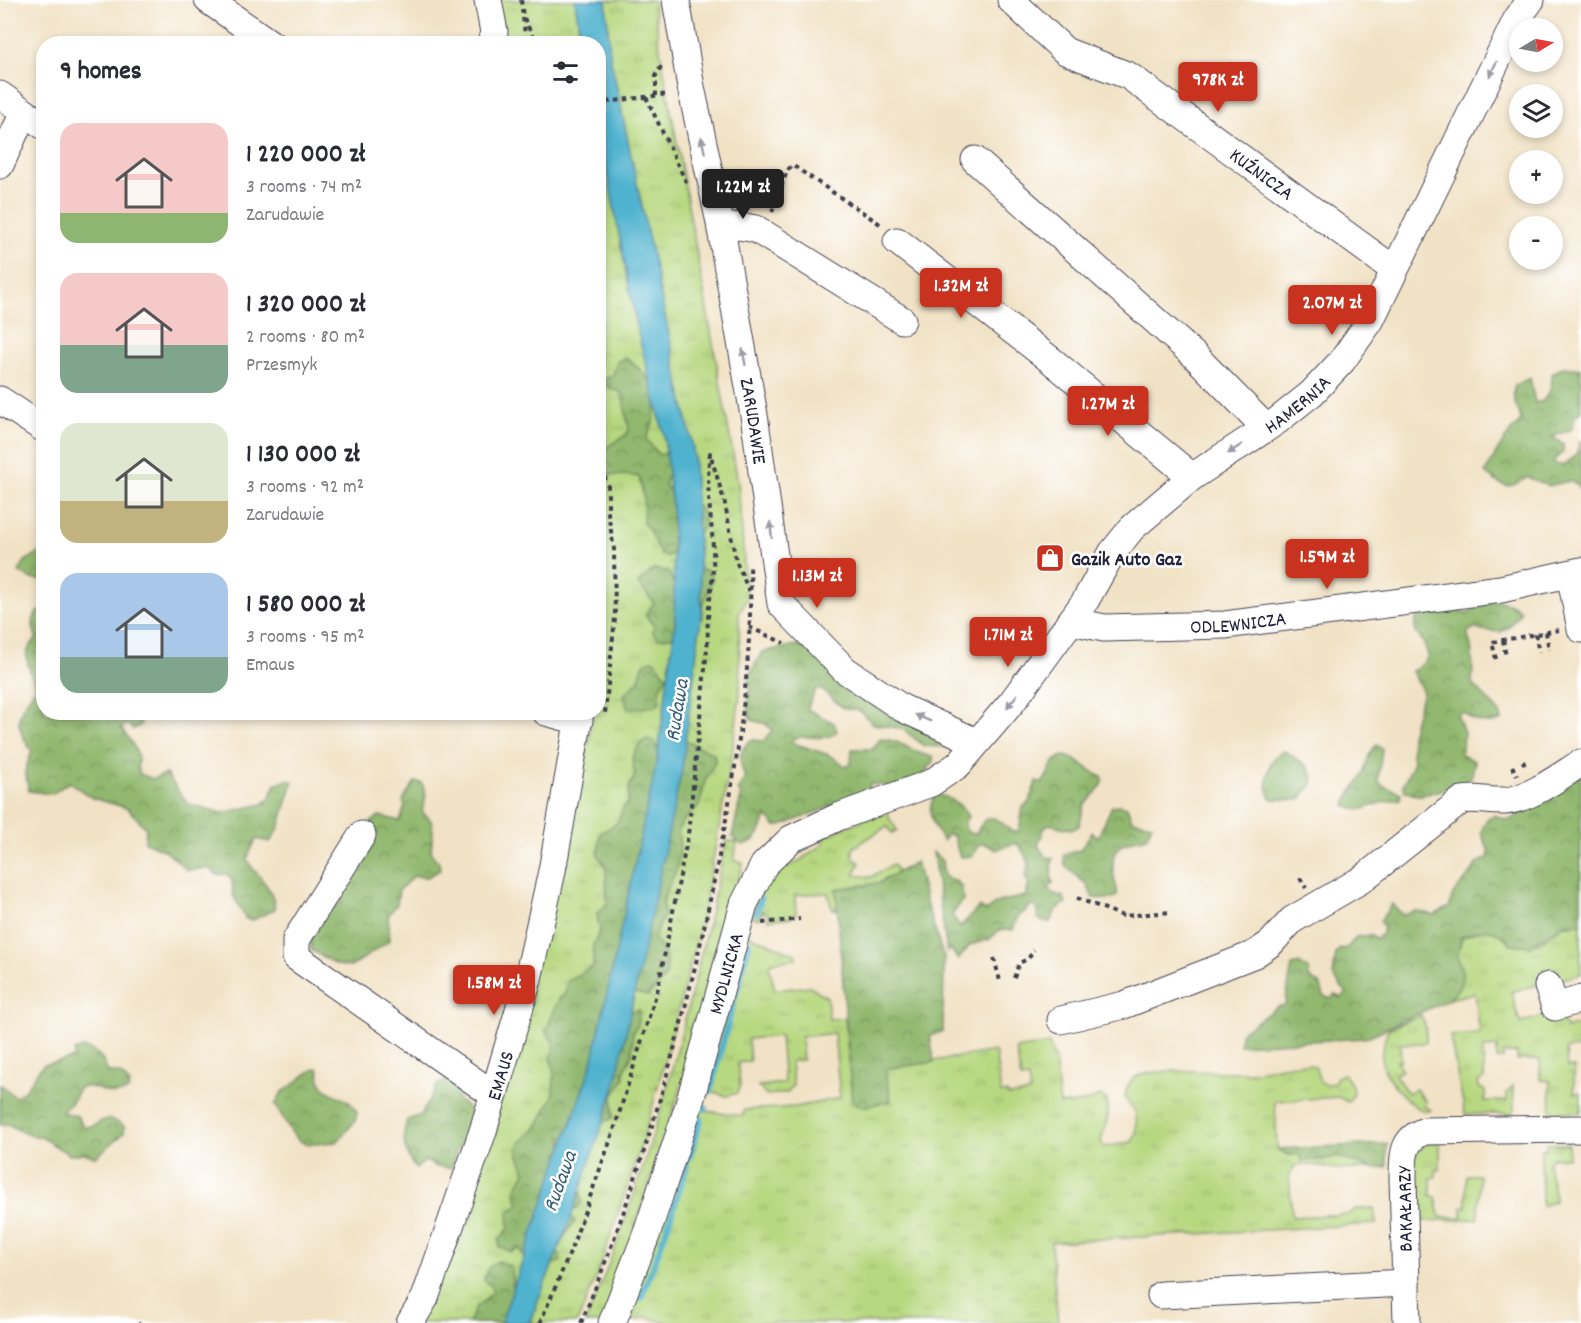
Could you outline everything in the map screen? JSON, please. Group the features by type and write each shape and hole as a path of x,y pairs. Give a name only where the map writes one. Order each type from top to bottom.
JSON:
{"street":[{"path":"208,0 258,36"},
{"path":"488,0 493,36"},
{"name":"ZARUDAWIE","path":"676,0 691,87 721,229 754,415 782,604 844,670 902,708 976,742"},
{"name":"KUŹNICZA","path":"1011,0 1065,51 1129,76 1393,269"},
{"name":"HAMERNIA","path":"976,742 1012,702 1052,644 1071,621 1112,553 1132,528 1192,477 1266,428 1312,393 1342,361 1370,321 1393,269 1517,19 1531,0"},
{"path":"0,95 34,119 0,165"},
{"path":"975,160 1195,356 1266,428"},
{"path":"721,229 747,226 764,233 902,320"},
{"path":"897,241 1052,361 1192,477"},
{"path":"0,400 36,424"},
{"path":"1572,629 1575,573"},
{"name":"ODLEWNICZA","path":"1071,621 1104,628 1225,625 1426,600 1500,589 1575,573"},
{"name":"EMAUS","path":"410,1323 424,1298 494,1095 527,983 552,871 578,720"},
{"name":"MYDLNICKA","path":"612,1323 658,1200 700,1068 744,904 758,873 776,850 791,839 838,817 931,783 958,765 976,742"},
{"path":"1061,1020 1134,1002 1255,954 1271,943 1292,920 1361,880 1462,800 1479,797 1505,801 1526,794 1581,763"},
{"path":"362,835 296,940 296,957 494,1095"},
{"path":"1548,986 1555,1007 1581,999"},
{"name":"BAKAŁARZY","path":"1407,1323 1403,1156 1407,1143 1425,1131 1581,1129"},
{"path":"1161,1295 1406,1283"}],"path":[{"path":"520,0 524,36"},
{"path":"522,15 532,36"},
{"path":"656,96 656,74 666,61"},
{"path":"606,102 669,94"},
{"path":"646,97 690,190"},
{"path":"764,233 787,171 792,165 894,233 897,241"},
{"path":"540,1323 569,1256 613,1133 658,988 668,946 688,835 708,639 707,622 713,568 707,483 710,453 725,504 736,561 750,594"},
{"path":"581,1323 603,1269 641,1157 691,987 726,821 738,740 749,627"},
{"path":"1496,659 1492,642 1572,629"},
{"path":"1546,632 1550,650"},
{"path":"1535,634 1539,652"},
{"path":"1503,640 1506,657"},
{"path":"1077,898 1123,916 1172,912"},
{"path":"760,929 761,923 800,920"},
{"path":"1014,978 1018,963 1028,959 1034,950"},
{"path":"994,958 1000,981"}],"green space":[{"path":"496,0 575,0 580,36 504,36"},
{"path":"606,0 653,0 738,482 747,599 739,612 740,694 730,767 701,925 645,1134 600,1267 577,1323 529,1323 571,1218 682,769 702,610 693,448 610,56"},
{"path":"606,166 637,328 664,435 672,508 675,623 657,761 592,1063 501,1323 413,1323 570,826 589,741 590,720 606,720"},
{"path":"624,358 631,361 653,383 656,400 654,420 646,439 659,455 666,453 671,474 666,478 665,485 670,490 671,502 693,501 704,516 704,527 667,557 661,555 648,528 643,524 644,499 639,477 613,475 606,472 606,448 626,435 629,429 622,393 606,386 606,378 613,375 617,362"},
{"path":"1563,367 1581,369 1581,412 1575,416 1572,429 1552,437 1563,444 1563,452 1553,461 1557,465 1565,465 1576,455 1581,440 1581,492 1577,484 1569,481 1548,486 1528,477 1515,485 1501,484 1485,473 1505,439 1521,421 1514,401 1515,385 1530,378 1535,403 1543,401 1551,389 1552,374"},
{"path":"36,555 36,579 19,572 25,561"},
{"path":"654,569 669,572 676,590 697,569 710,572 712,576 703,604 703,619 696,617 671,637 658,638 653,633 654,626 645,615 654,603 638,583"},
{"path":"1496,600 1510,604 1521,611 1508,628 1501,632 1474,629 1468,631 1468,637 1472,655 1472,683 1500,713 1502,720 1486,723 1476,721 1463,712 1457,714 1464,733 1461,755 1475,761 1469,787 1450,788 1420,795 1405,791 1403,784 1413,765 1411,735 1423,692 1412,671 1424,663 1428,656 1426,647 1415,629 1418,615 1424,604 1458,603 1460,610 1466,613"},
{"path":"36,614 36,636 33,628"},
{"path":"36,639 36,687 27,661 31,644"},
{"path":"797,645 815,653 947,739 946,747 924,746 903,729 874,724 858,710 843,708 822,690 816,689 807,709 834,723 837,731 826,737 801,737 790,742 829,755 847,767 851,763 852,749 873,749 880,739 887,740 933,757 933,764 927,768 925,776 896,787 870,784 869,791 781,826 775,826 766,815 756,838 742,845 732,837 741,796 738,789 745,778 741,753 751,740 764,741 772,730 766,724 752,720 749,715 748,678 762,652"},
{"path":"654,660 667,676 660,688 660,701 656,706 628,710 624,695 638,681 644,664"},
{"path":"36,687 36,720 140,720 141,725 133,729 127,724 121,728 136,752 140,774 153,779 166,774 188,804 222,813 263,804 269,799 275,785 287,780 293,782 279,828 270,842 256,839 247,859 268,888 275,909 253,920 246,919 233,895 232,880 227,874 218,875 208,868 187,870 166,851 145,842 146,828 127,808 92,798 69,782 52,794 29,791 25,771 32,751 19,725 21,711"},
{"path":"647,739 654,741 660,752 683,739 714,754 715,762 706,779 699,806 685,819 678,830 680,849 677,869 667,889 663,902 664,916 653,940 658,943 666,956 666,977 648,996 634,993 626,1012 639,1010 638,1026 633,1031 632,1054 624,1072 624,1078 613,1096 613,1118 568,1137 561,1137 573,1176 581,1190 581,1203 577,1208 563,1207 575,1221 555,1250 560,1255 561,1261 548,1267 525,1258 518,1248 512,1252 499,1247 499,1240 509,1228 508,1213 519,1204 515,1191 525,1172 518,1152 519,1144 536,1128 553,1096 554,1074 551,1060 554,1044 546,1032 556,1005 565,994 568,980 593,967 593,945 600,931 597,914 607,904 606,867 598,855 600,834 618,822 623,808 628,803 629,787 635,775 632,758 640,744"},
{"path":"1377,745 1382,749 1378,779 1381,785 1401,793 1400,799 1363,809 1350,808 1345,805 1346,801 1360,780 1371,752"},
{"path":"1285,751 1306,765 1313,776 1312,784 1300,800 1271,799 1269,793 1268,771 1274,759"},
{"path":"1064,756 1072,758 1103,778 1102,785 1084,806 1079,826 1073,829 1047,825 1038,846 1046,857 1053,858 1051,876 1053,883 1049,887 1052,893 1064,897 1066,903 1056,910 1050,922 1042,922 1038,918 1037,909 1032,905 1017,918 1013,930 999,930 990,939 970,945 958,960 950,948 947,953 933,852 942,861 944,876 962,887 963,900 952,915 960,927 979,907 985,911 998,902 1026,896 1029,883 1025,877 1029,863 1020,846 1014,843 996,850 984,843 978,845 973,856 960,857 953,835 946,835 943,841 933,824 930,813 935,795 950,799 966,812 969,816 965,821 965,828 969,833 976,834 984,821 992,818 1001,822 1012,832 1019,831 1023,807 1029,802 1036,782 1042,783 1053,764"},
{"path":"1581,764 1581,924 1563,925 1531,946 1511,944 1499,933 1489,930 1477,931 1462,937 1457,956 1463,974 1460,986 1450,999 1365,1038 1239,1045 1242,1032 1277,1007 1285,1005 1292,965 1299,963 1310,971 1308,977 1320,984 1324,996 1330,999 1335,995 1341,998 1346,993 1333,976 1336,954 1340,949 1347,948 1356,937 1370,935 1376,939 1381,935 1384,927 1380,921 1392,904 1403,915 1416,911 1434,915 1450,907 1456,890 1476,864 1488,858 1489,852 1481,832 1487,819 1494,815 1507,820 1514,818"},
{"path":"415,782 422,783 426,796 422,810 433,826 431,848 434,858 439,862 440,870 427,877 414,876 399,890 397,904 388,916 390,940 351,967 337,965 311,950 311,940 328,909 341,903 342,887 352,878 367,825 380,816 400,821 405,806 403,800"},
{"path":"1112,806 1127,807 1132,820 1152,824 1147,837 1130,841 1118,847 1115,852 1113,866 1117,896 1110,899 1093,898 1087,885 1065,866 1064,854 1080,850 1092,832 1098,837"},
{"path":"888,809 889,818 897,830 892,833 887,826 853,848 853,857 860,863 854,875 871,877 893,864 898,872 879,883 837,889 838,909 832,909 828,893 795,895 796,914 793,917 768,920 768,914 762,911 759,919 751,917 754,904 788,852","holes":["826,837 821,847 795,864 781,867 798,849"]},
{"path":"726,841 737,842 734,861 743,862 716,980 604,1323 585,1323 630,1206 668,1085 699,963"},
{"path":"916,862 926,903 944,958 943,1032 930,1035 934,1062 885,1069 891,1101 862,1107 852,1102 836,889 879,883"},
{"path":"1581,924 1581,974 1511,992 1520,1023 1549,1014 1561,1014 1566,1029 1581,1024 1581,1048 1566,1049 1567,1067 1574,1067 1574,1093 1581,1093 1581,1112 1551,1113 1550,1081 1540,1080 1540,1060 1517,1060 1517,1053 1503,1053 1503,1059 1497,1059 1497,1047 1483,1048 1484,1078 1478,1082 1479,1087 1485,1091 1485,1101 1507,1101 1507,1093 1513,1086 1514,1114 1465,1114 1450,1036 1480,1034 1475,993 1450,999 1461,979 1460,962 1457,956 1462,937 1477,931 1489,930 1499,933 1511,944 1540,943 1563,925"},
{"path":"746,934 795,954 796,959 772,962 769,966 775,990 810,986 827,997 829,1019 845,1018 852,1101 885,1069 995,1051 1001,1093 1007,1093 1008,1096 1030,1093 1028,1078 1021,1079 1016,1049 1049,1044 1055,1060 1060,1105 1085,1102 1100,1096 1107,1100 1108,1116 1101,1141 1104,1147 1132,1142 1134,1139 1135,1110 1125,1097 1129,1084 1135,1077 1142,1074 1180,1071 1245,1072 1306,1064 1315,1066 1320,1081 1326,1085 1334,1083 1337,1077 1344,1074 1353,1091 1348,1102 1339,1097 1275,1101 1277,1149 1288,1155 1299,1154 1302,1161 1336,1156 1371,1168 1341,1169 1296,1165 1289,1174 1292,1217 1349,1214 1355,1209 1374,1208 1376,1224 1051,1242 1058,1323 667,1323 646,1317 622,1323 702,1106 708,1107 707,1111 743,1116 744,1110 795,1107 840,1098 834,1033 801,1037 803,1060 791,1061 793,1085 787,1093 766,1095 758,1086 784,1083 780,1036 748,1039 750,1061 738,1063 740,1086 737,1093 727,1096 708,1091 706,1087"},
{"path":"1421,1015 1426,1028 1426,1043 1400,1044 1401,1061 1397,1061 1402,1070 1395,1075 1408,1094 1416,1089 1426,1102 1423,1105 1431,1110 1418,1108 1397,1089 1386,1073 1382,1057 1388,1029"},
{"path":"83,1048 99,1055 107,1071 120,1074 130,1084 128,1091 113,1093 92,1087 79,1088 72,1102 62,1112 77,1116 84,1127 111,1119 124,1126 124,1133 96,1157 84,1153 70,1155 41,1137 26,1134 8,1124 0,1125 0,1084 15,1097 27,1087 43,1065 74,1058 74,1051"},
{"path":"318,1068 320,1081 324,1088 349,1102 357,1113 355,1121 337,1142 308,1144 292,1133 275,1105 282,1092"},
{"path":"452,1077 457,1082 457,1098 473,1113 467,1138 455,1153 452,1168 438,1167 425,1161 416,1169 405,1146 404,1133 407,1120 421,1115 438,1084"},
{"path":"1440,1141 1440,1170 1436,1170 1436,1177 1431,1178 1431,1196 1436,1197 1440,1217 1462,1217 1462,1207 1466,1207 1466,1175 1479,1175 1478,1219 1422,1221 1422,1207 1412,1202 1412,1159 1425,1144"},
{"path":"1387,1144 1387,1167 1371,1168 1336,1156 1302,1161 1299,1154 1288,1155 1277,1149"},
{"path":"1547,1144 1568,1144 1569,1157 1552,1158 1548,1162 1555,1201 1542,1206 1541,1149 1547,1149"},
{"path":"499,1261 511,1267 513,1287 537,1303 536,1310 530,1314 533,1323 469,1323 476,1307 493,1292 491,1285 484,1281 491,1266"}],"water":[{"name":"Rudawa","path":"575,0 606,0 610,56 693,448 702,610 682,769 614,1090 571,1218 529,1323 501,1323 592,1063 657,761 675,623 672,508 664,435 637,328 606,166 606,36 580,36"}],"waterway":[{"path":"756,913 761,899"},
{"path":"710,1092 749,943"},
{"path":"689,1158 701,1119"},
{"path":"641,1298 687,1165"}],"place":[{"name":"Gazik Auto Gaz","path":"1050,558"}]}
